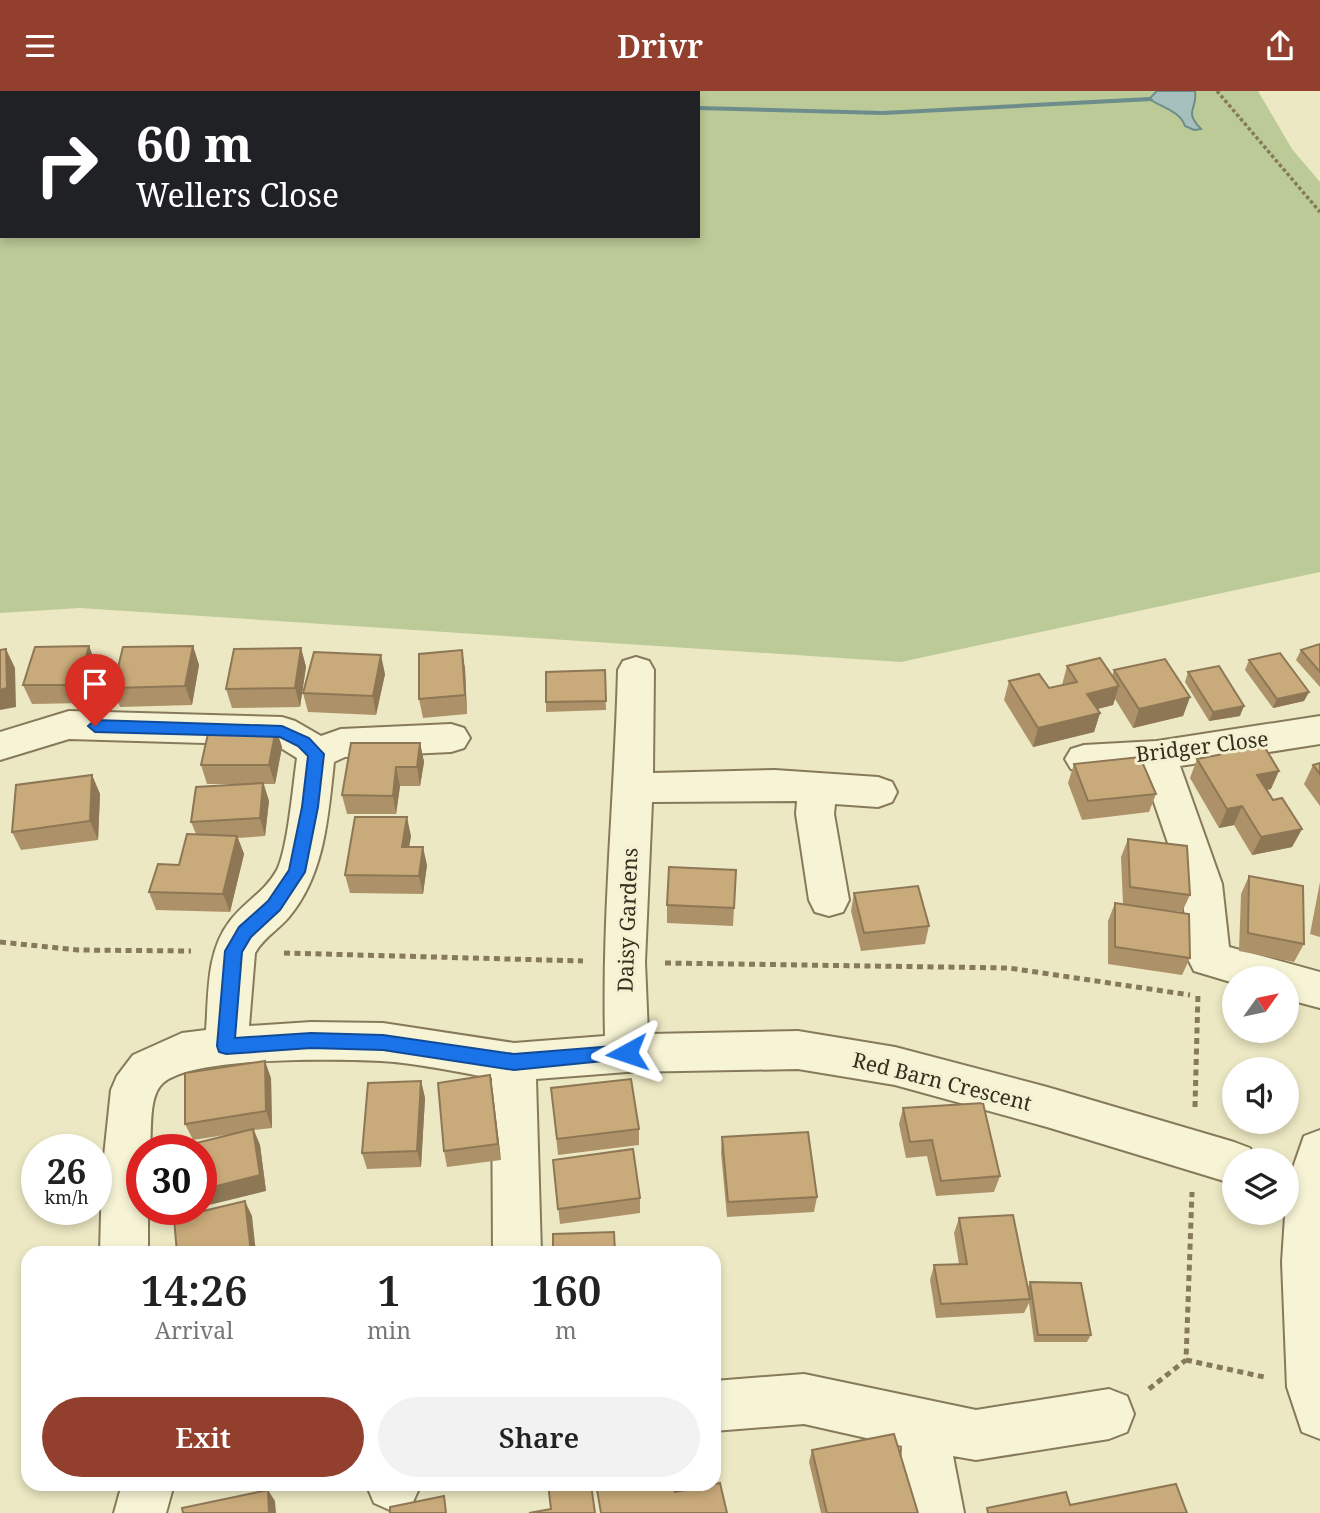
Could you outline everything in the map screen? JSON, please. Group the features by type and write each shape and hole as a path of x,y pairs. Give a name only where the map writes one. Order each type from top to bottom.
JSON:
{"street":[{"name":"Daisy Gardens","path":"627,1053 624,962 634,788 636,670"},
{"path":"0,746 69,725 282,731 303,742 316,754"},
{"name":"Bridger Close","path":"1084,758 1157,755 1320,730"},
{"path":"316,754 341,743 451,738"},
{"path":"226,1046 234,951 245,932 274,906 297,872 310,807 316,754"},
{"path":"1157,755 1202,884 1209,959 1234,966"},
{"path":"634,788 775,785 878,792"},
{"path":"817,788 814,814 829,900"},
{"path":"1299,984 1320,990"},
{"name":"Red Barn Crescent","path":"124,1246 125,1175 132,1090 148,1069 182,1052 226,1046 311,1041 383,1042 514,1062 627,1053 798,1050 895,1066 1047,1107 1214,1157"},
{"path":"514,1062 517,1246"},
{"path":"1305,1171 1306,1262 1316,1401"},
{"path":"721,1405 804,1399 976,1435 1108,1414"},
{"path":"928,1426 927,1466 938,1513"},
{"path":"140,1513 146,1491"}],"path":[{"path":"1217,91 1320,212"},
{"path":"1108,1414 1158,1384 1186,1360 1214,1157 1197,996 1209,959"},
{"path":"1186,1360 1316,1401"}],"green space":[{"path":"700,91 1258,91 1292,149 1320,182 1320,572 901,662 80,608 0,613 0,238 700,238"}],"water":[{"path":"1157,91 1195,91 1192,114 1201,129 1194,130 1185,126 1175,113 1149,99"}],"building":[{"path":"1320,644 1320,672 1301,650"},
{"path":"89,646 78,685 23,685 35,647"},
{"path":"193,646 185,686 113,688 123,647"},
{"path":"301,648 295,688 226,689 234,649"},
{"path":"6,649 7,688 0,690 0,650"},
{"path":"462,650 465,695 419,699 419,654"},
{"path":"314,652 381,655 373,696 303,693"},
{"path":"1280,653 1309,692 1277,699 1249,660"},
{"path":"1100,658 1119,686 1087,694 1100,713 1038,728 1009,681 1039,674 1049,688 1077,682 1067,666"},
{"path":"1165,659 1190,697 1139,709 1114,670"},
{"path":"1219,666 1244,706 1213,712 1188,672"},
{"path":"605,670 606,701 546,702 546,672"},
{"path":"209,729 276,729 269,765 201,765"},
{"path":"351,743 420,743 417,767 396,767 393,796 342,795"},
{"path":"1264,746 1279,771 1257,775 1273,800 1282,798 1302,829 1261,837 1242,806 1227,809 1197,759"},
{"path":"1140,757 1156,794 1088,801 1074,764"},
{"path":"1320,763 1320,774 1313,765"},
{"path":"92,775 90,821 12,832 16,785"},
{"path":"263,783 260,818 191,822 196,787"},
{"path":"355,817 407,817 402,847 423,847 419,876 345,875"},
{"path":"187,834 237,836 223,894 149,892 158,864 179,865"},
{"path":"1128,839 1187,846 1190,895 1130,887"},
{"path":"669,867 736,870 734,908 667,905"},
{"path":"1249,876 1303,886 1304,944 1248,933"},
{"path":"918,886 929,926 864,933 854,893"},
{"path":"1115,903 1189,914 1190,958 1115,947"},
{"path":"265,1061 266,1111 185,1124 185,1073"},
{"path":"490,1075 498,1144 444,1151 438,1083"},
{"path":"631,1079 639,1129 557,1139 551,1088"},
{"path":"421,1081 417,1151 362,1153 368,1083"},
{"path":"983,1103 1000,1176 941,1181 932,1140 910,1142 903,1108"},
{"path":"253,1129 260,1175 217,1186 217,1138"},
{"path":"808,1132 817,1197 728,1202 722,1137"},
{"path":"633,1149 640,1198 558,1209 553,1160"},
{"path":"245,1201 250,1246 176,1246 175,1225 217,1225 217,1208"},
{"path":"1013,1215 1030,1299 941,1304 934,1265 967,1264 959,1218"},
{"path":"614,1232 615,1246 553,1246 553,1234"},
{"path":"1030,1282 1081,1283 1091,1335 1038,1335"},
{"path":"894,1434 918,1513 827,1513 812,1450"},
{"path":"1176,1484 1187,1513 988,1513 987,1508 1066,1492 1070,1505"},
{"path":"721,1487 727,1513 601,1513 597,1491 675,1491 721,1491"},
{"path":"268,1491 269,1513 183,1513 182,1508"},
{"path":"549,1491 592,1491 595,1513 529,1513 551,1509"},
{"path":"444,1496 446,1513 390,1513 390,1507"}],"waterway":[{"path":"700,108 883,113 1149,99"}],"route":[{"path":"95,726 282,731 303,742 316,754 310,807 297,872 274,906 245,932 234,951 226,1046 311,1041 383,1042 514,1062 627,1053"}]}
